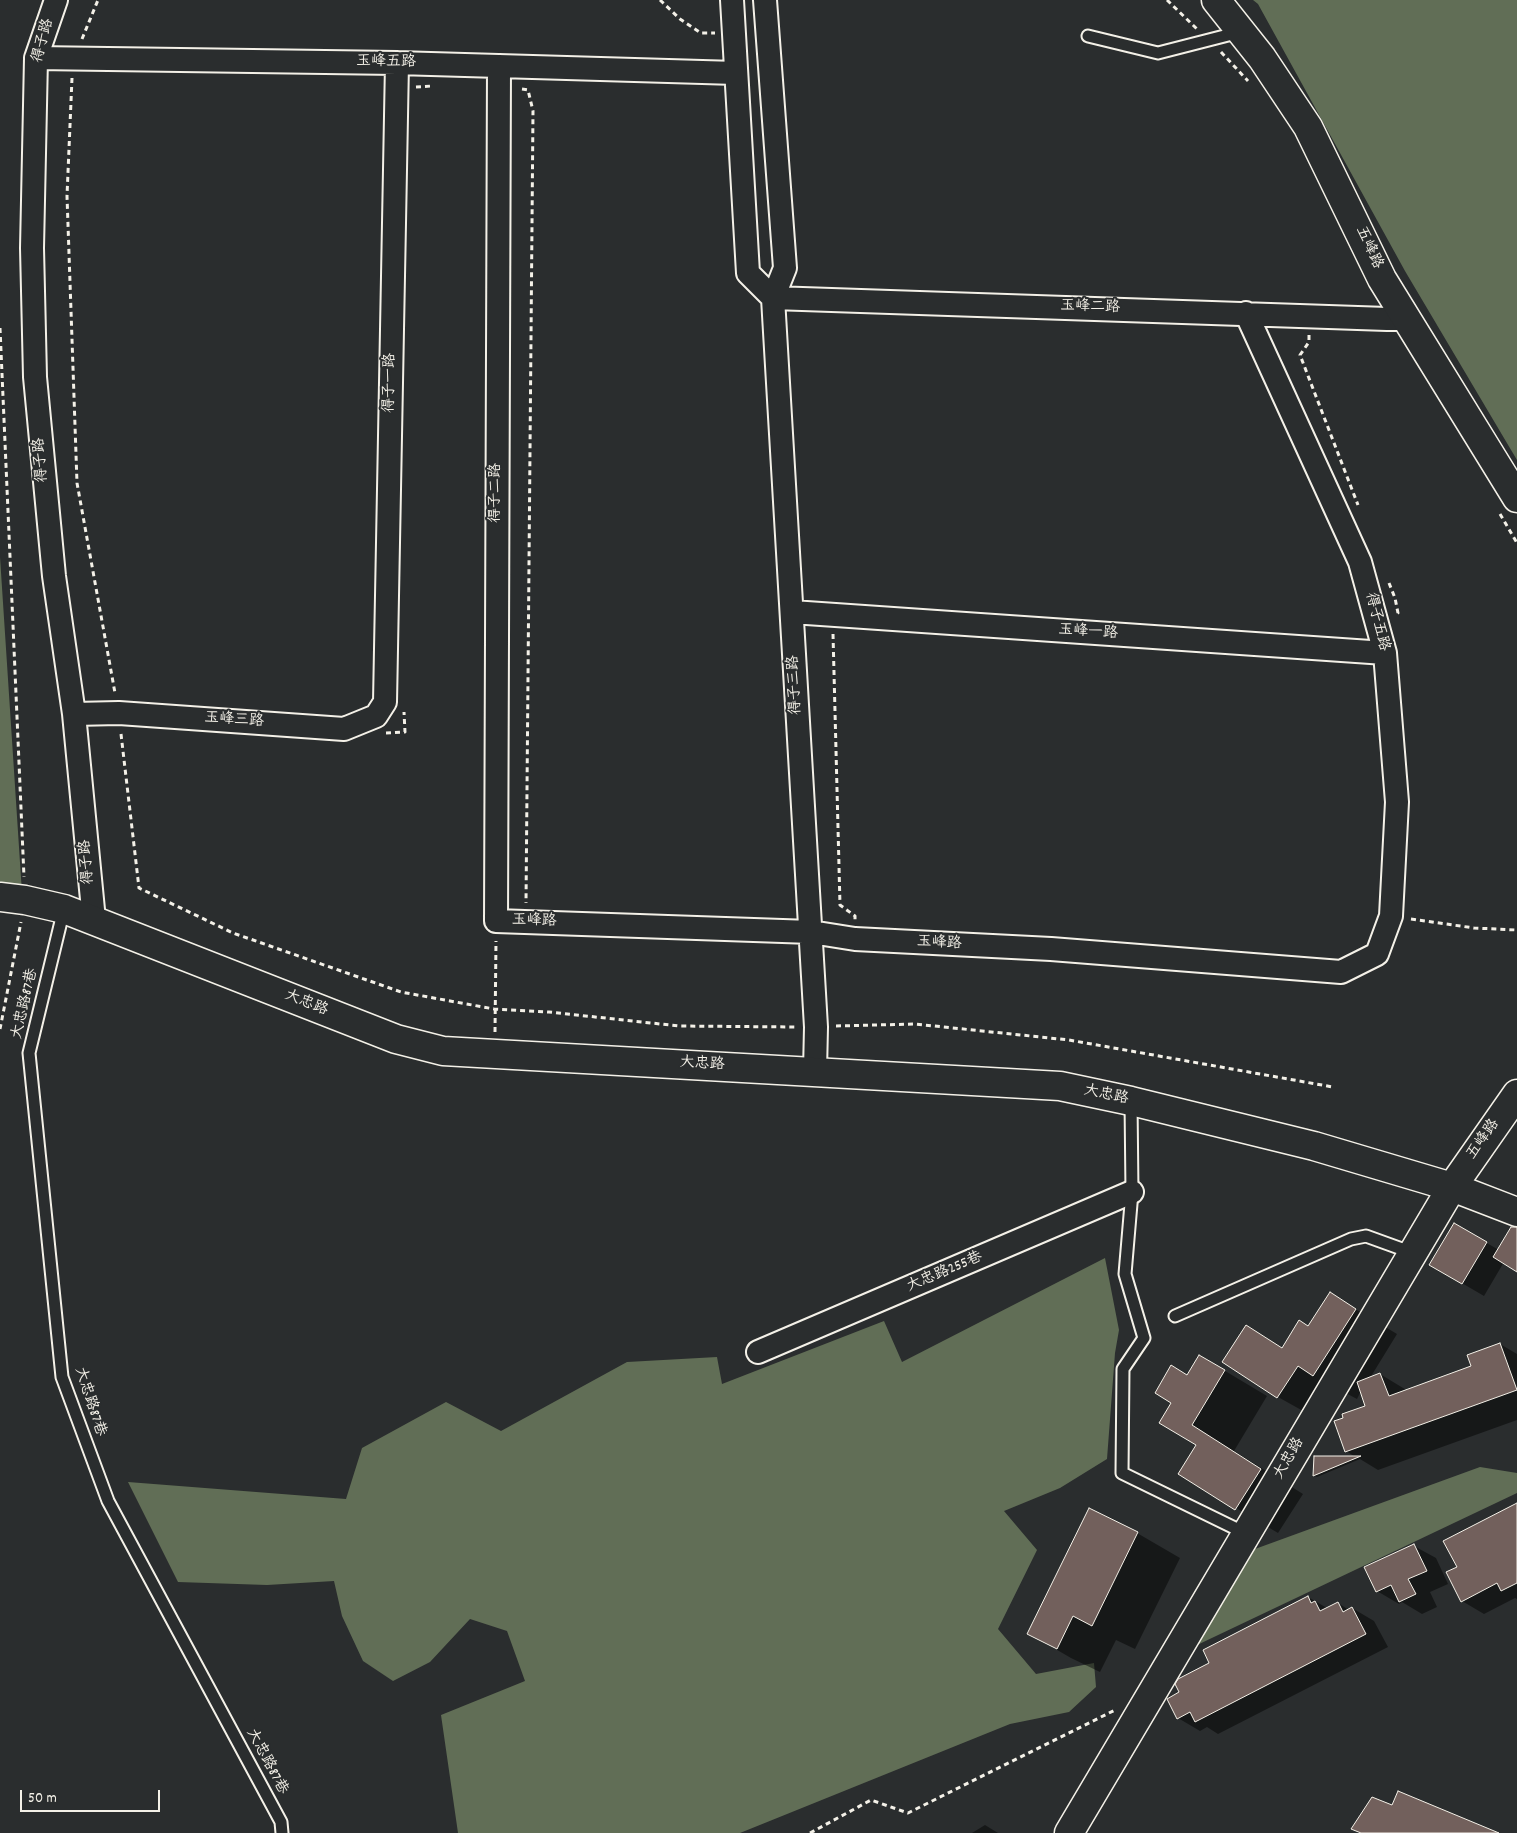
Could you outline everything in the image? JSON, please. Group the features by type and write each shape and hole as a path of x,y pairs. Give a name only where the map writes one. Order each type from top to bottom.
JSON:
{"street":[{"name":"得子路","path":"56,0 36,58 32,248 34,377 54,576 74,714 94,920"},
{"path":"732,0 748,273 773,298 785,268 765,0"},
{"name":"五峰路","path":"1216,0 1262,58 1308,127 1382,279 1517,498"},
{"name":"玉峰五路","path":"36,58 397,63 499,74 736,73"},
{"name":"得子一路","path":"385,702 397,63"},
{"name":"得子二路","path":"499,74 505,921"},
{"name":"玉峰二路","path":"773,298 1406,319"},
{"name":"得子三路","path":"773,298 811,932 816,1027 815,1072"},
{"name":"得子五路","path":"1246,313 1360,562 1385,654 1397,802 1391,916 1377,954"},
{"name":"玉峰一路","path":"792,612 1385,654"},
{"name":"玉峰三路","path":"74,714 119,713 344,729 376,716 385,702"},
{"name":"大忠路","path":"13,899 64,909 396,1039 443,1050 1060,1086 1131,1101 1314,1146 1452,1187 1069,1833"},
{"name":"玉峰路","path":"505,921 811,932 855,940 1051,950 1341,972 1377,954"},
{"name":"五峰路","path":"1452,1187 1517,1094"},
{"path":"1452,1187 1517,1212"},
{"name":"大忠路255巷","path":"758,1352 1132,1192"}],"lane":[{"path":"1088,36 1158,52 1242,32"},
{"name":"大忠路87巷","path":"64,909 29,1053 62,1377 108,1501 281,1822 282,1833"},
{"path":"1131,1101 1132,1192 1126,1274 1144,1338 1123,1369 1122,1473 1247,1534"},
{"path":"1175,1316 1351,1239 1366,1236 1413,1253"}],"path":[{"path":"98,0 73,60 67,196 77,483 119,713 139,888 233,933 401,992 494,1009 549,1012 679,1026 816,1027 915,1024 1069,1040 1333,1086"},
{"path":"660,0 680,19 701,34 717,33"},
{"path":"495,1054 494,1009 505,921 526,913 533,111 528,90 499,74"},
{"path":"397,88 434,86"},
{"path":"1309,316 1309,342 1300,355 1360,508"},
{"path":"0,328 13,899 0,1029"},
{"path":"1377,624 1391,620 1398,614 1395,598 1388,580"},
{"path":"832,615 840,905 855,916 855,940"},
{"path":"1391,916 1474,928 1517,930"},
{"path":"810,1833 871,1800 908,1813 1120,1707"}],"green space":[{"path":"1253,0 1517,0 1517,460 1405,271 1258,4"},
{"path":"0,557 22,893 0,890"},
{"path":"1105,1258 1119,1330 1115,1353 1107,1459 1060,1488 1004,1511 1037,1550 998,1629 1036,1674 1094,1663 1096,1687 1069,1712 1010,1724 740,1833 458,1833 441,1715 525,1681 507,1631 470,1619 430,1662 393,1681 363,1661 342,1616 334,1581 267,1585 178,1582 128,1482 346,1499 362,1448 446,1402 501,1431 627,1362 717,1357 722,1384 884,1321 902,1362"},
{"path":"1480,1467 1517,1473 1517,1493 1195,1646 1255,1549"}],"building":[{"path":"1454,1223 1487,1242 1462,1284 1429,1265"},
{"path":"1511,1227 1517,1227 1517,1272 1493,1257"},
{"path":"1330,1292 1356,1309 1313,1376 1298,1366 1277,1398 1222,1362 1246,1325 1282,1348 1299,1320 1308,1326"},
{"path":"1500,1343 1517,1390 1345,1452 1334,1421 1343,1418 1342,1414 1365,1406 1357,1382 1380,1373 1389,1396 1471,1366 1467,1355"},
{"path":"1199,1355 1225,1370 1192,1425 1261,1469 1235,1510 1178,1474 1196,1445 1159,1423 1171,1403 1155,1393 1171,1365 1187,1375"},
{"path":"1314,1456 1361,1456 1313,1476"},
{"path":"1517,1503 1517,1583 1501,1591 1497,1583 1461,1602 1446,1572 1457,1567 1443,1541"},
{"path":"1089,1508 1138,1532 1092,1626 1073,1616 1057,1649 1027,1634"},
{"path":"1414,1544 1427,1571 1408,1579 1416,1594 1399,1602 1391,1585 1376,1592 1364,1567"},
{"path":"1308,1596 1311,1603 1315,1601 1320,1611 1338,1602 1343,1612 1352,1607 1366,1634 1195,1722 1190,1712 1177,1719 1167,1699 1179,1692 1175,1684 1178,1679 1209,1663 1203,1650"},
{"path":"1398,1791 1499,1833 1361,1833 1351,1829 1372,1797 1392,1805"}]}
